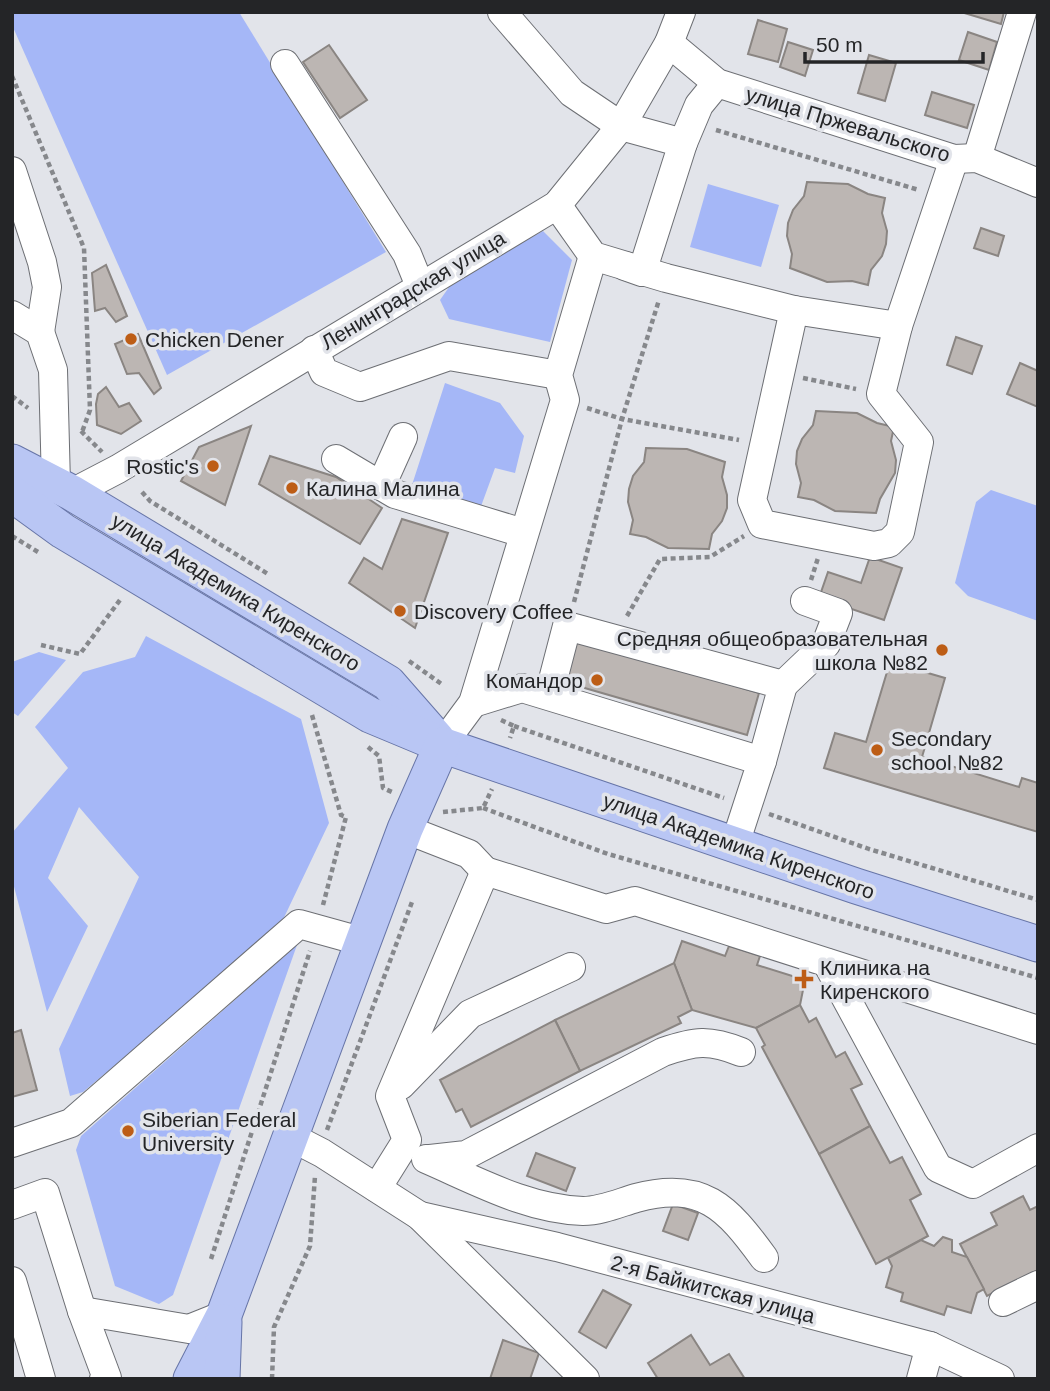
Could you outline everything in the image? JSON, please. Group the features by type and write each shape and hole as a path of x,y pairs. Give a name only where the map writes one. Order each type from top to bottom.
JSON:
{"main road":[{"name":"улица Академика Киренского","path":"12,462 64,489 388,683 442,745"},
{"name":"улица Академика Киренского","path":"12,494 63,531 370,715 442,745 1038,944"},
{"path":"191,1379 307,1146 364,942 420,835 442,745"},
{"path":"222,1379 224,1315"}],"street":[{"path":"502,12 572,93 621,126 683,143"},
{"name":"Ленинградская улица","path":"64,489 118,469 557,205 621,126 668,43 681,12"},
{"path":"794,310 751,500 762,524 874,546 889,543 900,532 919,442 881,394 898,326 939,196 966,159 1022,12"},
{"name":"улица Пржевальского","path":"668,43 717,83 1038,183"},
{"path":"285,64 407,254 420,286"},
{"path":"654,275 683,143 698,105 717,83"},
{"path":"12,171 43,262 47,287 40,332 55,386 64,489"},
{"path":"557,205 593,256 654,275 794,310 898,326"},
{"path":"481,708 593,256"},
{"path":"12,316 40,332"},
{"path":"314,350 324,372 360,387 449,356 561,388"},
{"path":"381,486 403,437"},
{"path":"336,459 395,494 523,533"},
{"path":"735,844 750,807 783,685 826,644 838,613 804,601"},
{"path":"549,695 567,626 783,685"},
{"path":"442,745 481,708 522,688 762,761"},
{"path":"420,835 469,855 485,871 606,909 635,901 1038,1030"},
{"path":"485,871 390,1096 416,1150 535,1206 586,1211 663,1191 684,1191 714,1203 764,1258"},
{"path":"12,1143 71,1123 299,925 318,927 364,942"},
{"path":"827,963 938,1168 973,1184 1038,1148"},
{"path":"390,1096 470,1014 571,967"},
{"path":"377,1188 416,1150 466,1155 663,1052 690,1043 716,1041 741,1052"},
{"path":"307,1146 420,1216 585,1379"},
{"path":"12,1205 45,1194 82,1311 107,1378 104,1379"},
{"name":"2-я Байкитская улица","path":"420,1216 557,1247 930,1346 1000,1379"},
{"path":"12,1281 41,1379"},
{"path":"1003,1302 1038,1285"},
{"path":"82,1311 189,1329 224,1315"},
{"path":"921,1379 930,1346"}],"path":[{"path":"712,129 939,196"},
{"path":"567,626 622,419 654,275"},
{"path":"780,373 881,394"},
{"path":"561,388 622,419 764,445"},
{"path":"614,637 660,559 710,557 762,524"},
{"path":"804,601 824,538"},
{"path":"41,645 80,654 120,600"},
{"path":"481,708 514,726 869,849 1038,900"},
{"path":"209,1264 318,927 346,817 341,815 312,714"},
{"path":"509,742 514,726"},
{"path":"361,741 379,756 383,788"},
{"path":"483,808 493,786"},
{"path":"420,835 443,812 483,808 608,854 1038,978"},
{"path":"272,1379 274,1327 310,1245 314,1176 307,1146 328,1128 415,893"}],"shaded area":[{"path":"12,12 239,12 386,252 167,375 12,25"},
{"path":"708,184 779,205 761,267 690,247"},
{"path":"543,231 572,260 550,342 449,319 440,300 454,280"},
{"path":"445,383 500,403 524,436 515,473 495,468 480,509 411,488"},
{"path":"991,490 1038,506 1038,621 968,596 955,583 976,502"},
{"path":"146,636 301,719 329,823 279,928 83,1092 70,1096 59,1049 139,877 79,807 48,878 88,926 47,1012 12,879 12,833 68,768 35,727 83,672 135,657"},
{"path":"39,652 66,660 18,716 12,712 12,662"},
{"path":"297,945 173,1295 159,1304 115,1286 76,1150 81,1136"}],"building":[{"path":"961,12 1004,12 1001,24"},
{"path":"758,20 787,29 778,62 748,54"},
{"path":"968,32 997,42 989,70 959,60"},
{"path":"788,42 813,50 805,76 780,67"},
{"path":"329,45 367,100 340,118 303,62"},
{"path":"869,55 896,63 885,101 858,93"},
{"path":"932,92 974,105 967,128 925,115"},
{"path":"807,182 848,184 868,194 885,198 882,213 887,231 886,244 882,256 871,270 868,285 852,281 827,282 790,268 792,254 787,236 788,223 793,210 804,196"},
{"path":"981,228 1004,236 998,256 974,248"},
{"path":"106,265 127,316 116,322 105,308 95,311 92,273"},
{"path":"138,334 161,388 154,394 139,373 127,374 115,344"},
{"path":"956,337 982,346 972,374 947,365"},
{"path":"1020,363 1038,371 1038,407 1007,394"},
{"path":"106,387 119,407 129,403 141,421 121,434 97,425 98,394"},
{"path":"816,411 857,413 877,423 894,427 891,441 896,460 895,473 880,499 876,513 835,511 814,500 798,497 801,483 796,464 797,451 813,425"},
{"path":"251,426 225,505 181,481 199,447"},
{"path":"646,448 687,449 725,462 722,477 727,508 722,521 712,534 709,549 668,548 646,537 630,534 633,520 628,502 629,489 633,476 644,462"},
{"path":"270,456 336,477 382,508 360,544 259,484"},
{"path":"402,519 448,533 415,628 349,583 364,558 382,569"},
{"path":"870,557 902,568 884,620 819,598 828,572 861,583"},
{"path":"577,639 759,693 747,735 564,682"},
{"name":"Secondary school №82","path":"890,662 945,678 922,757 1019,787 1022,778 1038,783 1038,832 824,768 835,733 866,742"},
{"path":"682,941 725,956 729,946 760,956 757,965 805,980 800,1005 756,1028 692,1010 674,963"},
{"path":"674,963 692,1010 678,1017 681,1023 580,1071 555,1020"},
{"path":"800,1005 809,1022 816,1018 836,1057 845,1052 862,1084 851,1089 870,1126 819,1154 762,1047 765,1045 756,1028"},
{"path":"555,1020 580,1071 471,1127 462,1109 456,1112 440,1080"},
{"path":"21,1030 37,1090 12,1097 12,1033"},
{"path":"870,1126 890,1163 902,1157 921,1194 910,1200 928,1236 876,1264 819,1154"},
{"path":"536,1153 575,1168 566,1191 527,1176"},
{"path":"1023,1196 1030,1210 1038,1206 1038,1270 987,1296 960,1244 997,1225 991,1213"},
{"path":"673,1204 698,1213 688,1240 663,1231"},
{"path":"943,1237 952,1240 952,1252 967,1257 984,1289 977,1293 971,1313 947,1306 944,1315 901,1301 903,1293 886,1287 892,1266 888,1258 921,1240 934,1246"},
{"path":"603,1290 631,1305 606,1348 579,1332"},
{"path":"691,1335 710,1365 729,1354 745,1379 658,1379 648,1363"},
{"path":"503,1340 539,1353 530,1379 490,1379"}],"place":[{"name":"Chicken Dener","path":"131,339"},
{"name":"Rostic's","path":"213,466"},
{"name":"Калина Малина","path":"292,488"},
{"name":"Discovery Coffee","path":"400,611"},
{"name":"Средняя общеобразовательная школа №82","path":"942,650"},
{"name":"Командор","path":"597,680"},
{"name":"Secondary school №82","path":"877,750"},
{"name":"Клиника на Киренского","path":"804,979"},
{"name":"Siberian Federal University","path":"128,1131"}]}
